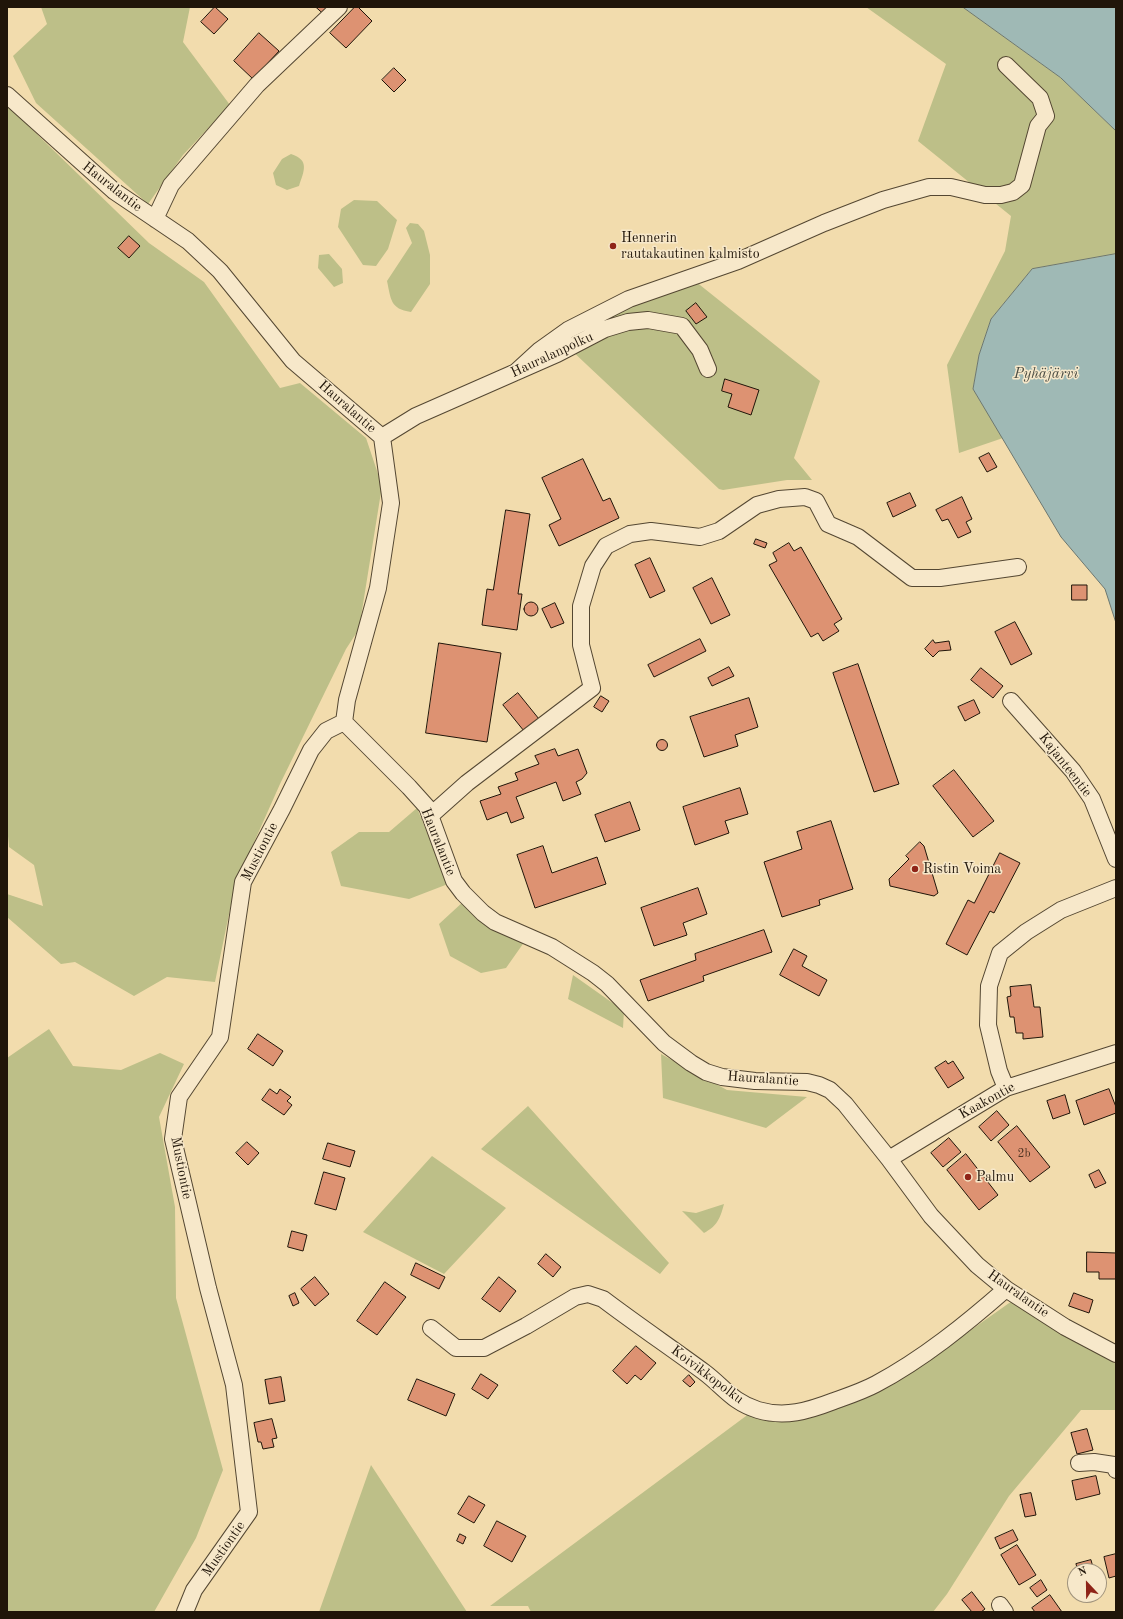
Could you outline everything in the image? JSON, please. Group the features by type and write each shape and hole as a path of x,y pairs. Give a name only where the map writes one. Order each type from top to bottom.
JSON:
{"street":[{"path":"155,219 171,185 257,85 339,7"},
{"path":"516,372 540,350 568,330 629,300 738,261 824,223 883,200 930,187 951,186 985,195 1001,195 1013,192 1022,185 1038,126 1046,116 1040,98 1006,65"},
{"name":"Hauralantie","path":"7,96 114,191 188,241 220,271 293,361 382,437 391,503 378,588 347,700 344,722 409,786 426,807 454,881 463,893 483,913 495,922 552,948 593,973 607,984 640,1020 664,1042 691,1063 706,1072 722,1077 755,1081 807,1082 830,1090 845,1104 889,1159 931,1216 977,1265 1006,1289 1064,1327 1116,1354"},
{"name":"Hauralanpolku","path":"382,437 416,416 557,354 605,329 628,322 648,320 682,326 700,350 708,369"},
{"path":"430,816 468,783 592,688 580,645 580,606 593,566 606,546 630,534 651,531 700,537 719,531 758,505 779,499 805,496 816,501 828,524 858,537 912,578 940,578 1018,567"},
{"name":"Kajanteentie","path":"1011,700 1073,771 1092,799 1116,859"},
{"name":"Mustiontie","path":"185,1612 194,1590 249,1512 234,1385 208,1288 173,1139 180,1096 220,1037 243,882 282,809 311,750 326,732 344,722"},
{"path":"1006,1088 999,1071 988,1025 989,986 1000,953 1026,932 1061,910 1116,888"},
{"name":"Kaakontie","path":"889,1159 1006,1088 1116,1053"},
{"name":"Koivikkopolku","path":"431,1328 456,1348 484,1348 526,1326 575,1297 588,1294 603,1299 706,1374 735,1400 757,1410 777,1414 788,1414 799,1413 875,1385 954,1332 1006,1289"},
{"path":"1079,1463 1094,1462 1114,1465 1116,1470"}],"green space":[{"path":"41,7 190,7 183,42 230,105 183,155 148,204 36,103 13,56 47,24"},
{"path":"866,7 963,7 1061,78 1116,131 1116,254 1032,269 991,319 979,355 973,389 1003,438 959,453 947,365 1005,251 1011,216 918,141 946,64"},
{"path":"7,108 11,109 149,243 204,282 280,388 300,383 366,438 382,486 359,629 346,649 280,784 235,885 215,982 167,977 134,996 75,962 61,964 7,917 7,894 43,906 34,865 9,847 7,825"},
{"path":"291,154 301,159 304,171 299,186 287,190 276,185 273,173 282,159"},
{"path":"354,200 377,201 397,220 388,249 376,266 363,265 338,227 341,209"},
{"path":"410,223 418,224 424,231 430,255 430,284 411,312 404,311 395,306 391,298 387,281 412,243 406,228"},
{"path":"329,254 342,269 343,283 334,287 318,268 319,255"},
{"path":"685,273 820,381 794,458 812,480 787,480 723,490 719,489 553,333 619,295"},
{"path":"417,808 448,884 409,899 341,886 331,852 359,832 389,832"},
{"path":"464,901 525,941 506,968 481,973 450,956 439,924"},
{"path":"573,975 624,1011 623,1028 568,999"},
{"path":"49,1029 73,1066 121,1070 160,1053 184,1064 159,1117 175,1207 176,1298 223,1470 196,1538 154,1612 7,1612 7,1058"},
{"path":"661,1054 727,1090 807,1097 766,1128 663,1098"},
{"path":"528,1106 669,1263 660,1274 481,1149"},
{"path":"432,1156 506,1208 444,1274 363,1232"},
{"path":"724,1204 715,1225 704,1233 682,1211 696,1213"},
{"path":"1012,1301 1116,1364 1116,1410 1081,1410 1009,1496 947,1594 933,1612 531,1612 528,1606 490,1606 746,1416 750,1409 778,1419 920,1366"},
{"path":"371,1465 467,1612 319,1612"}],"water":[{"path":"963,7 1116,7 1116,131 1061,78"},
{"name":"Pyhäjärvi","path":"1116,254 1116,623 1105,589 1061,537 973,389 979,355 991,319 1032,269"}],"building":[{"path":"215,7 228,19 214,34 201,22"},
{"path":"316,7 328,7 323,13"},
{"path":"355,7 358,7 372,21 346,48 330,33"},
{"path":"259,33 279,51 253,79 234,61"},
{"path":"394,68 406,80 394,92 382,80"},
{"path":"129,236 140,246 129,258 118,248"},
{"path":"696,303 707,317 696,324 686,311"},
{"path":"725,379 759,390 751,415 728,407 732,394 722,391"},
{"path":"989,453 997,467 987,472 979,458"},
{"path":"583,459 603,501 610,498 619,518 559,546 549,525 561,519 542,478"},
{"path":"910,493 916,506 893,517 887,503"},
{"path":"962,497 972,519 966,522 971,532 958,538 948,519 942,521 936,510"},
{"path":"506,510 530,514 518,594 522,594 517,630 482,625 487,589 493,590"},
{"path":"756,539 767,543 765,548 754,544"},
{"path":"789,543 794,551 801,547 842,619 834,624 839,631 823,641 818,633 811,637 769,565 777,561 773,553"},
{"path":"650,558 665,591 650,598 635,565"},
{"path":"712,578 730,615 711,624 693,588"},
{"path":"1072,585 1087,585 1087,600 1072,600"},
{"path":"528,602 534,602 538,606 538,612 534,616 528,616 524,612 524,606"},
{"path":"555,603 564,623 551,628 542,609"},
{"path":"1015,622 1032,654 1011,665 995,632"},
{"path":"700,639 706,651 654,677 648,665"},
{"path":"933,640 935,643 949,641 951,650 939,651 933,657 925,649"},
{"path":"439,643 501,653 487,742 426,733"},
{"path":"858,664 899,784 874,792 833,673"},
{"path":"729,667 734,676 712,686 708,678"},
{"path":"981,668 1003,686 993,698 971,680"},
{"path":"518,693 539,719 524,731 503,705"},
{"path":"601,696 609,701 602,712 594,707"},
{"path":"749,698 758,727 735,735 738,746 704,757 690,717"},
{"path":"974,700 980,713 965,721 958,707"},
{"path":"662,739 666,741 668,745 666,749 662,751 658,749 656,745 658,741"},
{"path":"555,749 558,756 578,749 587,773 582,779 576,782 581,794 563,801 556,782 516,797 524,818 511,823 507,812 487,820 480,801 501,794 498,787 518,780 515,773 539,764 535,756"},
{"path":"954,770 994,821 973,837 933,786"},
{"path":"740,788 748,814 725,821 729,833 695,845 683,807"},
{"path":"630,802 640,830 605,842 595,815"},
{"path":"831,821 853,889 819,900 820,905 782,917 764,862 802,849 797,832"},
{"name":"Ristin Voima","path":"920,842 924,846 938,893 934,896 890,886 889,879 909,859 906,856"},
{"path":"543,846 552,873 597,857 606,884 535,908 517,855"},
{"path":"1000,853 1020,863 994,913 990,911 967,955 946,944 968,900 974,903"},
{"path":"698,888 707,914 683,923 687,935 654,946 641,908"},
{"path":"764,930 772,952 703,976 704,981 648,1001 640,980 696,960 695,954"},
{"path":"794,949 807,956 802,966 827,980 819,996 780,975"},
{"path":"1031,985 1034,1007 1040,1007 1043,1037 1023,1039 1023,1033 1016,1033 1014,1017 1010,1017 1007,997 1011,996 1010,987"},
{"path":"258,1034 283,1051 273,1066 248,1049"},
{"path":"946,1061 948,1064 953,1061 964,1078 948,1088 935,1068"},
{"path":"270,1089 277,1094 280,1089 291,1097 287,1101 292,1105 284,1115 262,1100"},
{"path":"1109,1089 1116,1107 1116,1113 1084,1125 1076,1101"},
{"path":"1065,1095 1070,1113 1053,1119 1047,1101"},
{"path":"997,1111 1009,1125 991,1141 979,1127"},
{"path":"1017,1126 1050,1167 1030,1182 998,1142"},
{"path":"949,1138 961,1152 943,1167 931,1153"},
{"path":"247,1142 259,1153 248,1165 236,1153"},
{"path":"328,1143 355,1151 350,1167 323,1159"},
{"name":"Palmu","path":"966,1154 998,1195 979,1210 947,1170"},
{"path":"1099,1170 1106,1183 1095,1188 1089,1175"},
{"path":"324,1172 345,1178 336,1210 315,1204"},
{"path":"292,1231 307,1235 303,1251 288,1247"},
{"path":"1087,1252 1116,1253 1116,1279 1099,1279 1099,1272 1087,1272"},
{"path":"546,1254 561,1267 553,1277 538,1264"},
{"path":"416,1263 445,1277 439,1289 411,1275"},
{"path":"315,1277 329,1294 315,1306 301,1289"},
{"path":"499,1277 516,1291 500,1312 482,1299"},
{"path":"385,1282 406,1297 377,1335 357,1321"},
{"path":"295,1293 299,1303 293,1306 289,1296"},
{"path":"1074,1293 1093,1300 1089,1313 1069,1306"},
{"path":"636,1346 656,1363 641,1380 635,1375 627,1384 613,1371"},
{"path":"481,1374 498,1385 488,1399 472,1389"},
{"path":"689,1375 695,1382 690,1387 683,1381"},
{"path":"281,1377 285,1401 269,1404 265,1380"},
{"path":"417,1379 455,1394 446,1416 408,1400"},
{"path":"272,1419 277,1438 272,1439 274,1447 263,1449 261,1442 258,1442 254,1423"},
{"path":"1087,1429 1093,1450 1077,1454 1071,1433"},
{"path":"1096,1476 1100,1494 1076,1500 1072,1481"},
{"path":"1031,1493 1036,1515 1025,1517 1020,1495"},
{"path":"469,1496 485,1505 474,1523 458,1514"},
{"path":"497,1521 526,1536 512,1562 484,1546"},
{"path":"1013,1530 1018,1540 1000,1549 995,1538"},
{"path":"460,1534 466,1537 463,1544 457,1541"},
{"path":"1017,1545 1036,1575 1019,1585 1001,1555"},
{"path":"1116,1554 1116,1576 1109,1578 1107,1563 1105,1563 1104,1557"},
{"path":"1091,1560 1092,1563 1080,1563"},
{"path":"1041,1580 1047,1590 1037,1597 1030,1588"},
{"path":"972,1592 985,1609 981,1612 972,1612 962,1600"},
{"path":"1050,1595 1062,1612 1035,1612 1032,1608"}],"place":[{"name":"Hennerin rautakautinen kalmisto","path":"613,246"},
{"name":"Ristin Voima","path":"915,869"},
{"name":"Palmu","path":"968,1177"}]}
